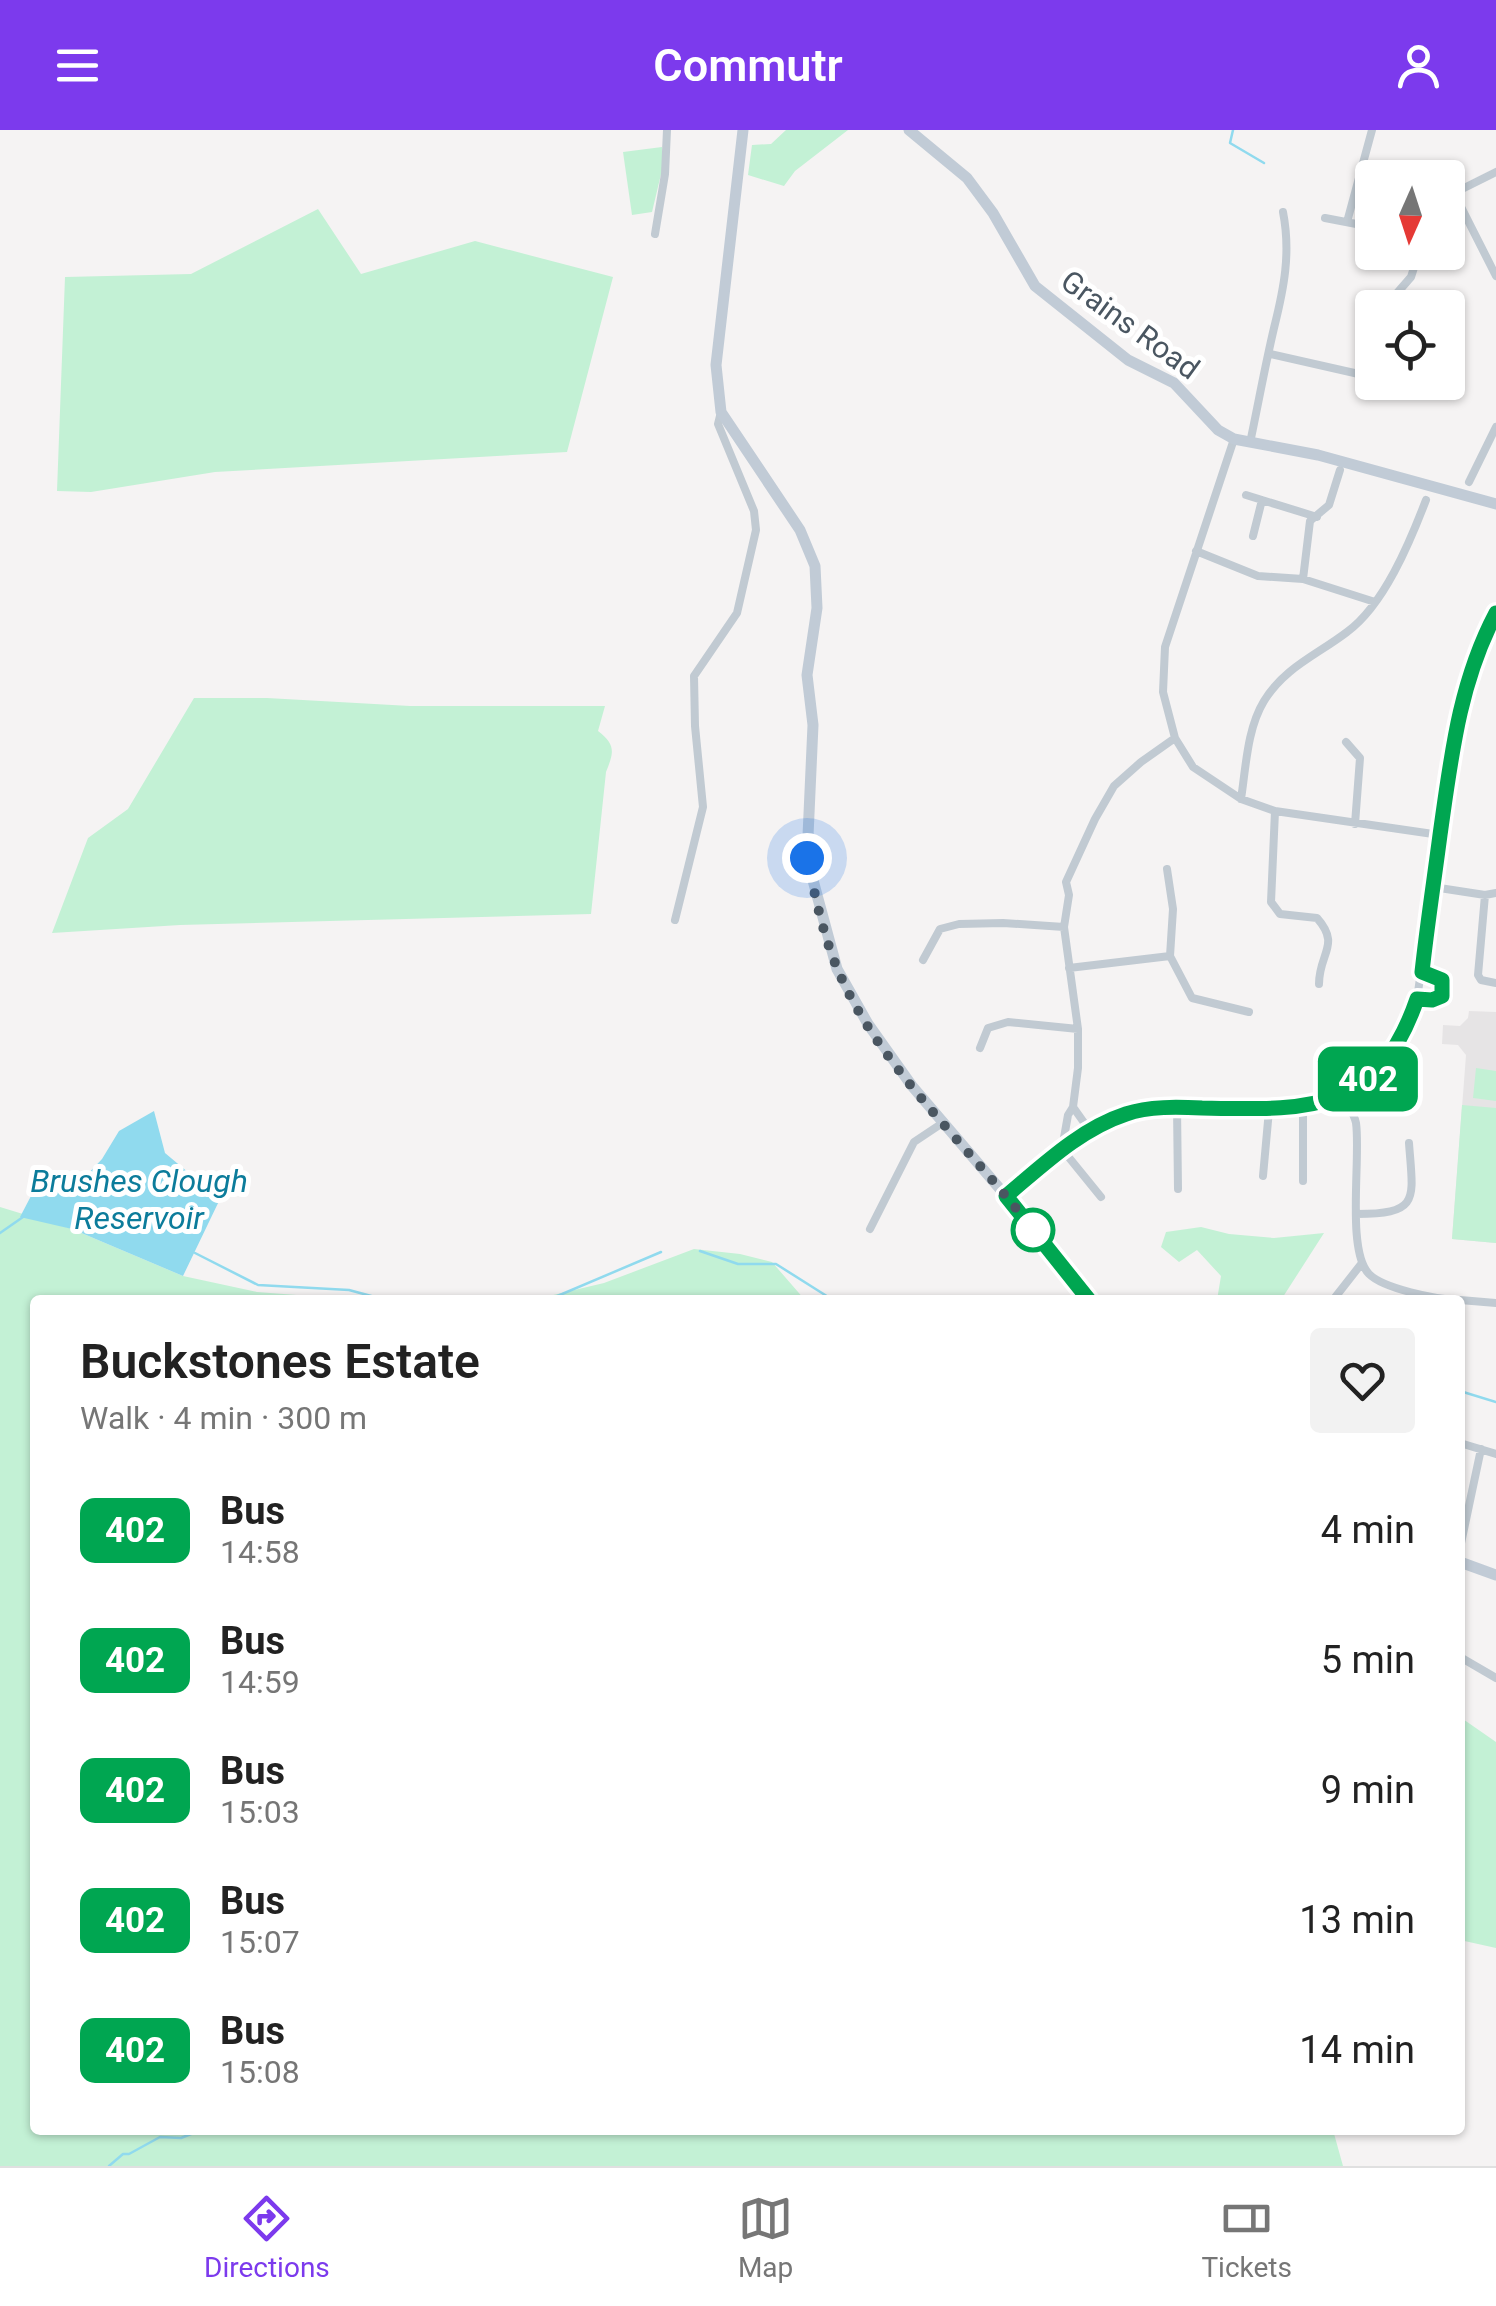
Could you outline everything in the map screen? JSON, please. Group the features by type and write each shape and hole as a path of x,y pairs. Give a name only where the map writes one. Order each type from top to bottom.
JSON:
{"main road":[{"path":"743,130 716,365 721,412 800,530 815,566 817,608 807,676 813,725 807,858 837,969 912,1086 1085,1295"},
{"name":"Grains Road","path":"909,130 967,178 1035,286 1128,360 1174,383 1204,418 1234,439 1318,455 1496,504"},
{"path":"1465,1564 1496,1575"}],"street":[{"path":"655,234 665,174 667,130"},
{"path":"1347,222 1372,130"},
{"path":"1465,189 1496,172"},
{"path":"1250,443 1285,284 1284,212"},
{"path":"1325,218 1355,224"},
{"path":"1465,222 1496,276"},
{"path":"1270,354 1355,373"},
{"path":"675,920 704,807 694,726 694,676 737,613 756,530 754,511 718,424 721,412"},
{"path":"1468,482 1496,427"},
{"path":"1234,439 1165,647 1163,692 1175,738 1193,767 1240,799 1275,811 1440,836"},
{"path":"1303,579 1310,522 1330,505 1340,470"},
{"path":"1246,495 1317,517"},
{"path":"1253,536 1262,500"},
{"path":"1240,799 1253,726 1263,702 1290,668 1350,630 1375,602 1410,542 1426,500"},
{"path":"1196,551 1258,576 1303,579 1375,602"},
{"path":"1006,1196 1062,1150 1127,1113 1177,1107 1303,1107 1343,1095 1387,1061 1408,1026 1420,985 1458,714 1469,674 1496,613"},
{"path":"1101,1197 1062,1150 1068,1115 1074,1107 1078,1068 1078,1029 1064,927 1069,894 1066,882 1114,786 1175,738"},
{"path":"1346,742 1360,758 1355,824"},
{"path":"1275,811 1272,902 1280,914 1317,918 1328,931 1329,950 1319,966 1320,984"},
{"path":"1167,869 1173,908 1170,956 1192,998 1249,1012"},
{"path":"1433,887 1496,894"},
{"path":"1485,895 1478,974 1481,980 1496,983"},
{"path":"922,960 940,929 959,924 1064,927"},
{"path":"1069,968 1170,956"},
{"path":"980,1048 988,1028 1008,1022 1078,1029"},
{"path":"1343,1095 1356,1119 1362,1263 1379,1282 1424,1295"},
{"path":"1074,1107 1090,1131"},
{"path":"1177,1107 1178,1188"},
{"path":"1303,1107 1303,1181"},
{"path":"1263,1176 1269,1110"},
{"path":"870,1229 914,1142 944,1122"},
{"path":"1357,1214 1394,1214 1405,1205 1412,1188 1409,1143"},
{"path":"1337,1295 1362,1263"},
{"path":"1465,1301 1496,1303"},
{"path":"1465,1444 1496,1454"},
{"path":"1465,1524 1481,1449"},
{"path":"1465,1660 1496,1678"}],"shaded area":[{"path":"1469,1011 1496,1012 1496,1243 1452,1239 1466,1055 1458,1045 1442,1044 1443,1025 1460,1026"}],"green space":[{"path":"786,130 848,130 795,171 784,186 748,175 752,145 771,144"},
{"path":"662,147 662,170 652,212 632,215 623,152"},
{"path":"318,209 361,274 475,241 613,277 567,452 215,472 91,492 57,491 65,277 191,274"},
{"path":"194,698 410,706 605,706 598,731 608,740 612,754 606,772 591,914 180,925 52,933 88,838 128,809"},
{"path":"1476,1068 1496,1071 1496,1101 1473,1098"},
{"path":"1462,1105 1496,1108 1496,1243 1452,1239"},
{"path":"0,1207 72,1229 183,1276 257,1292 297,1295 30,1295 30,2135 1334,2135 1343,2166 0,2166"},
{"path":"1201,1227 1274,1238 1324,1233 1284,1295 1218,1295 1221,1276 1197,1250 1179,1262 1161,1247 1166,1232"},
{"path":"694,1249 772,1262 801,1295 553,1295 604,1283"},
{"path":"1465,1720 1496,1742 1496,1948 1465,1941"}],"water":[{"name":"Brushes Clough Reservoir","path":"154,1111 165,1153 220,1199 183,1276 72,1229 20,1217 31,1196 84,1178 102,1159 119,1131"}],"waterway":[{"path":"1233,130 1230,143 1264,163"},
{"path":"0,1233 23,1217"},
{"path":"700,1251 738,1264 776,1264 825,1295"},
{"path":"560,1295 661,1252"},
{"path":"195,1253 258,1285 349,1290 368,1295"},
{"path":"1465,1393 1496,1402"},
{"path":"109,2166 123,2154 160,2137 188,2135"}],"bus line":[{"name":"402","path":"1085,1295 1006,1196 1062,1150 1127,1113 1177,1107 1269,1110 1303,1107 1343,1095 1387,1061 1400,1043 1417,999 1442,996 1442,980 1422,972 1446,790 1458,714 1469,674 1496,613"}],"route":[{"path":"807,858 837,969 852,999 912,1086 1033,1230"}]}
